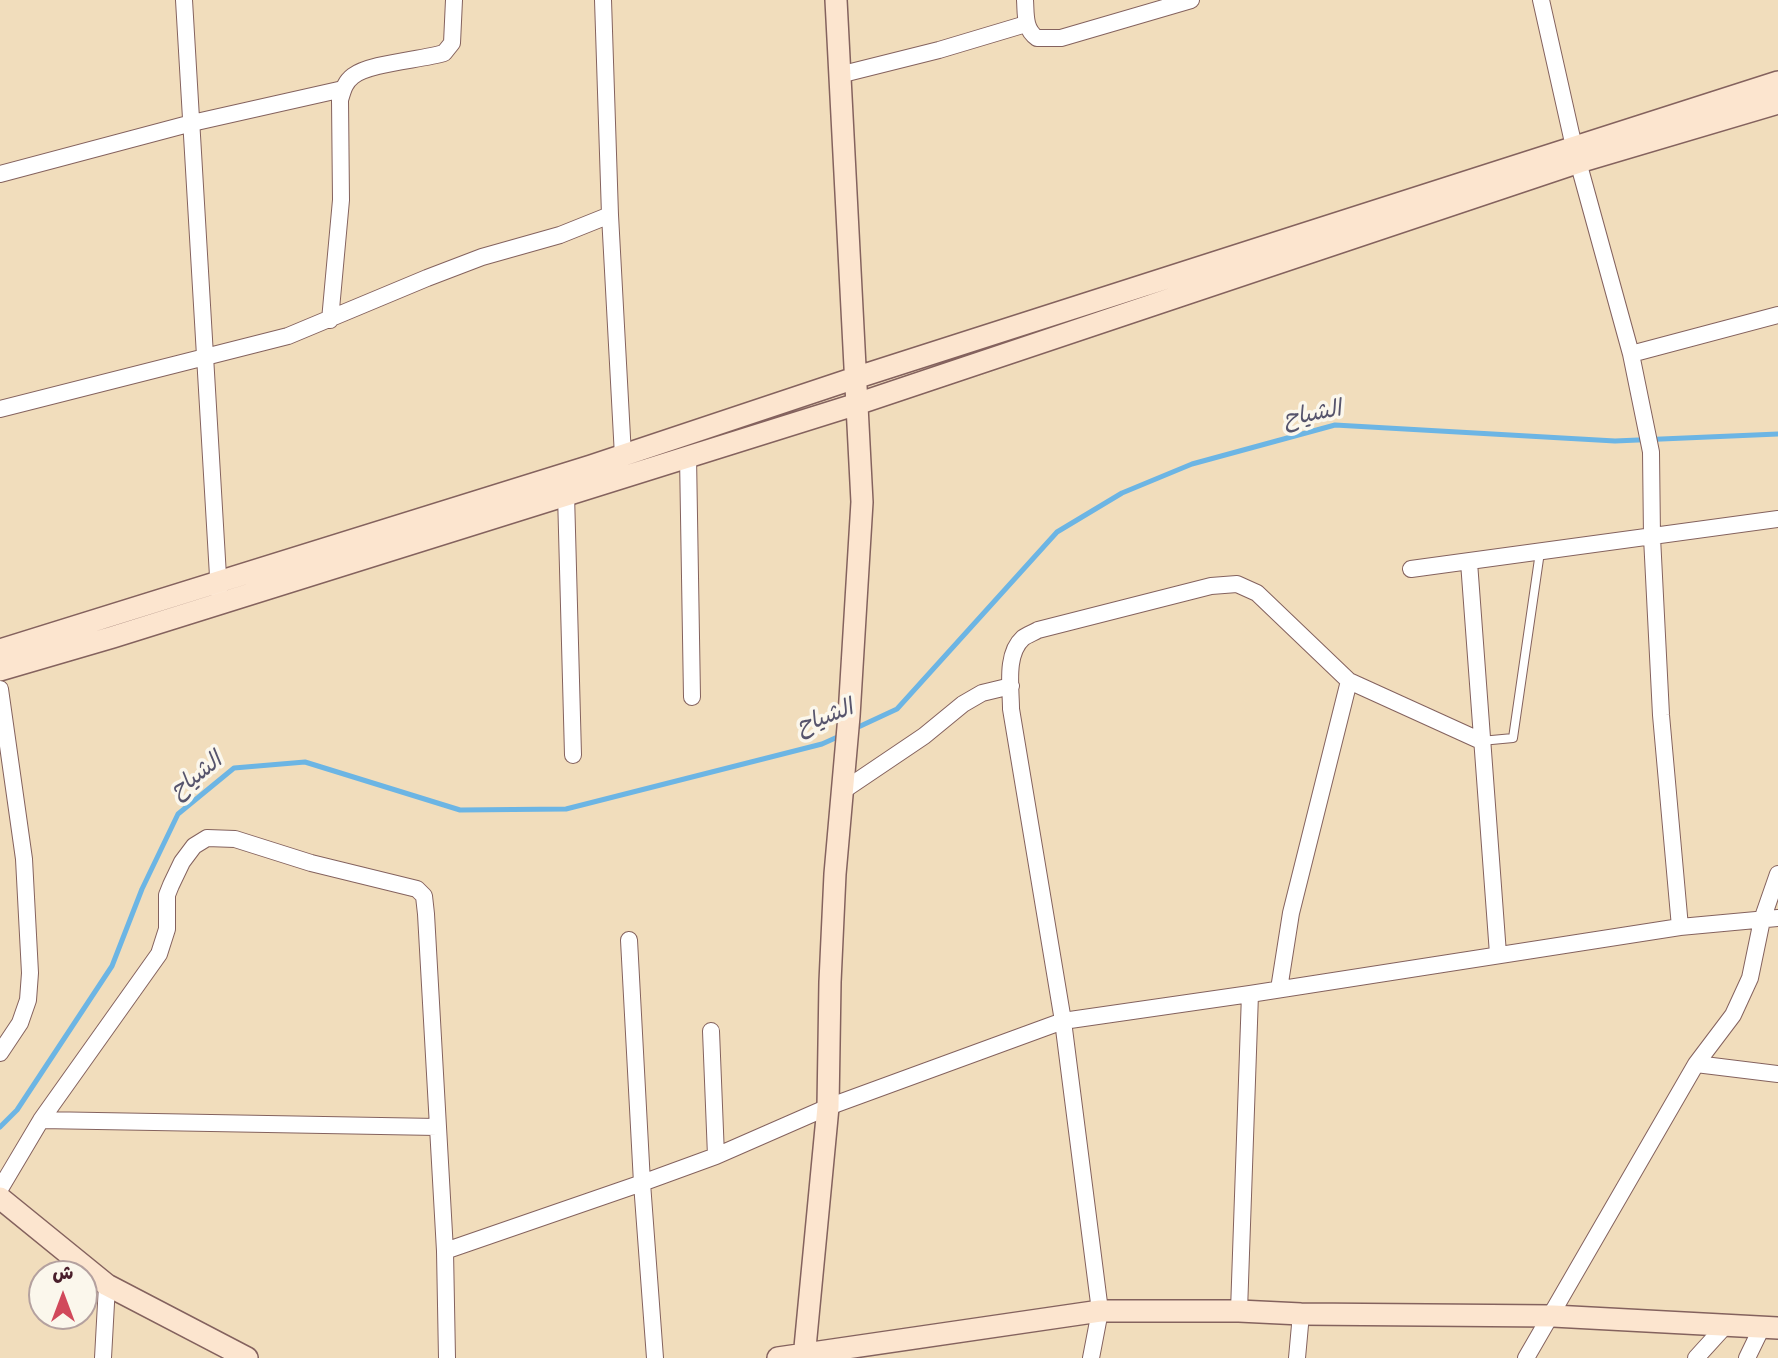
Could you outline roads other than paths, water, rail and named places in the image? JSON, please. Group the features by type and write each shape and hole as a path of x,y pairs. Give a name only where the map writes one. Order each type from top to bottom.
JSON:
{"main road":[{"path":"804,1355 828,1107 835,874 844,790 862,502 836,0"},
{"path":"0,650 219,592 566,494 857,404 1778,82"},
{"path":"0,670 219,592 855,378 1577,154 1778,103"},
{"path":"0,1198 107,1285 247,1358"},
{"path":"778,1358 1100,1311 1553,1316 1770,1328"}],"street":[{"path":"184,0 219,592"},
{"path":"330,320 341,200 340,100 343,89 348,81 361,71 444,53 452,43 454,0"},
{"path":"603,0 610,215 623,456"},
{"path":"1025,0 1026,24 1032,36 1037,38 1060,38 1191,0"},
{"path":"1541,0 1577,154 1631,354 1651,452 1651,537 1661,715 1679,927"},
{"path":"839,75 939,50 1026,24"},
{"path":"0,174 192,123 343,89"},
{"path":"0,409 288,336 482,257 560,235 610,215"},
{"path":"1631,354 1778,315"},
{"path":"688,456 692,697"},
{"path":"566,494 573,755"},
{"path":"1411,569 1541,549 1778,519"},
{"path":"1469,562 1498,954"},
{"path":"1091,1358 1100,1311 1063,1021 1011,709 1011,666 1014,650 1023,638 1038,630 1211,586 1237,584 1257,593 1349,681 1481,741"},
{"path":"1279,989 1291,913 1349,681"},
{"path":"844,790 924,736 962,704 982,693 1011,686"},
{"path":"0,689 24,859 30,974 29,1000 20,1023 0,1053"},
{"path":"0,1189 41,1120 159,954 167,929 167,895 182,862 194,846 207,838 235,839 312,863 417,889 424,896 431,982 445,1251 447,1358"},
{"path":"1527,1358 1696,1064 1733,1015 1750,978 1770,919 1778,874"},
{"path":"445,1251 716,1156 828,1107 1063,1021 1250,995 1679,927 1770,919"},
{"path":"629,940 642,1183 655,1358"},
{"path":"1239,1311 1250,995"},
{"path":"711,1031 716,1156"},
{"path":"1696,1064 1778,1074"},
{"path":"41,1120 437,1127"},
{"path":"103,1358 107,1285"},
{"path":"1297,1358 1301,1314"},
{"path":"1696,1358 1726,1325"},
{"path":"1747,1358 1770,1328"}],"lane":[{"path":"1481,741 1513,738 1541,549"}],"waterway":[{"name":"الشياح","path":"854,729 897,709 1057,532 1122,493 1192,464 1335,425 1615,441 1778,434"},
{"name":"الشياح","path":"0,1127 17,1110 112,966 142,889 178,814 234,768 305,762 460,810 566,809 822,744 842,735"}]}
